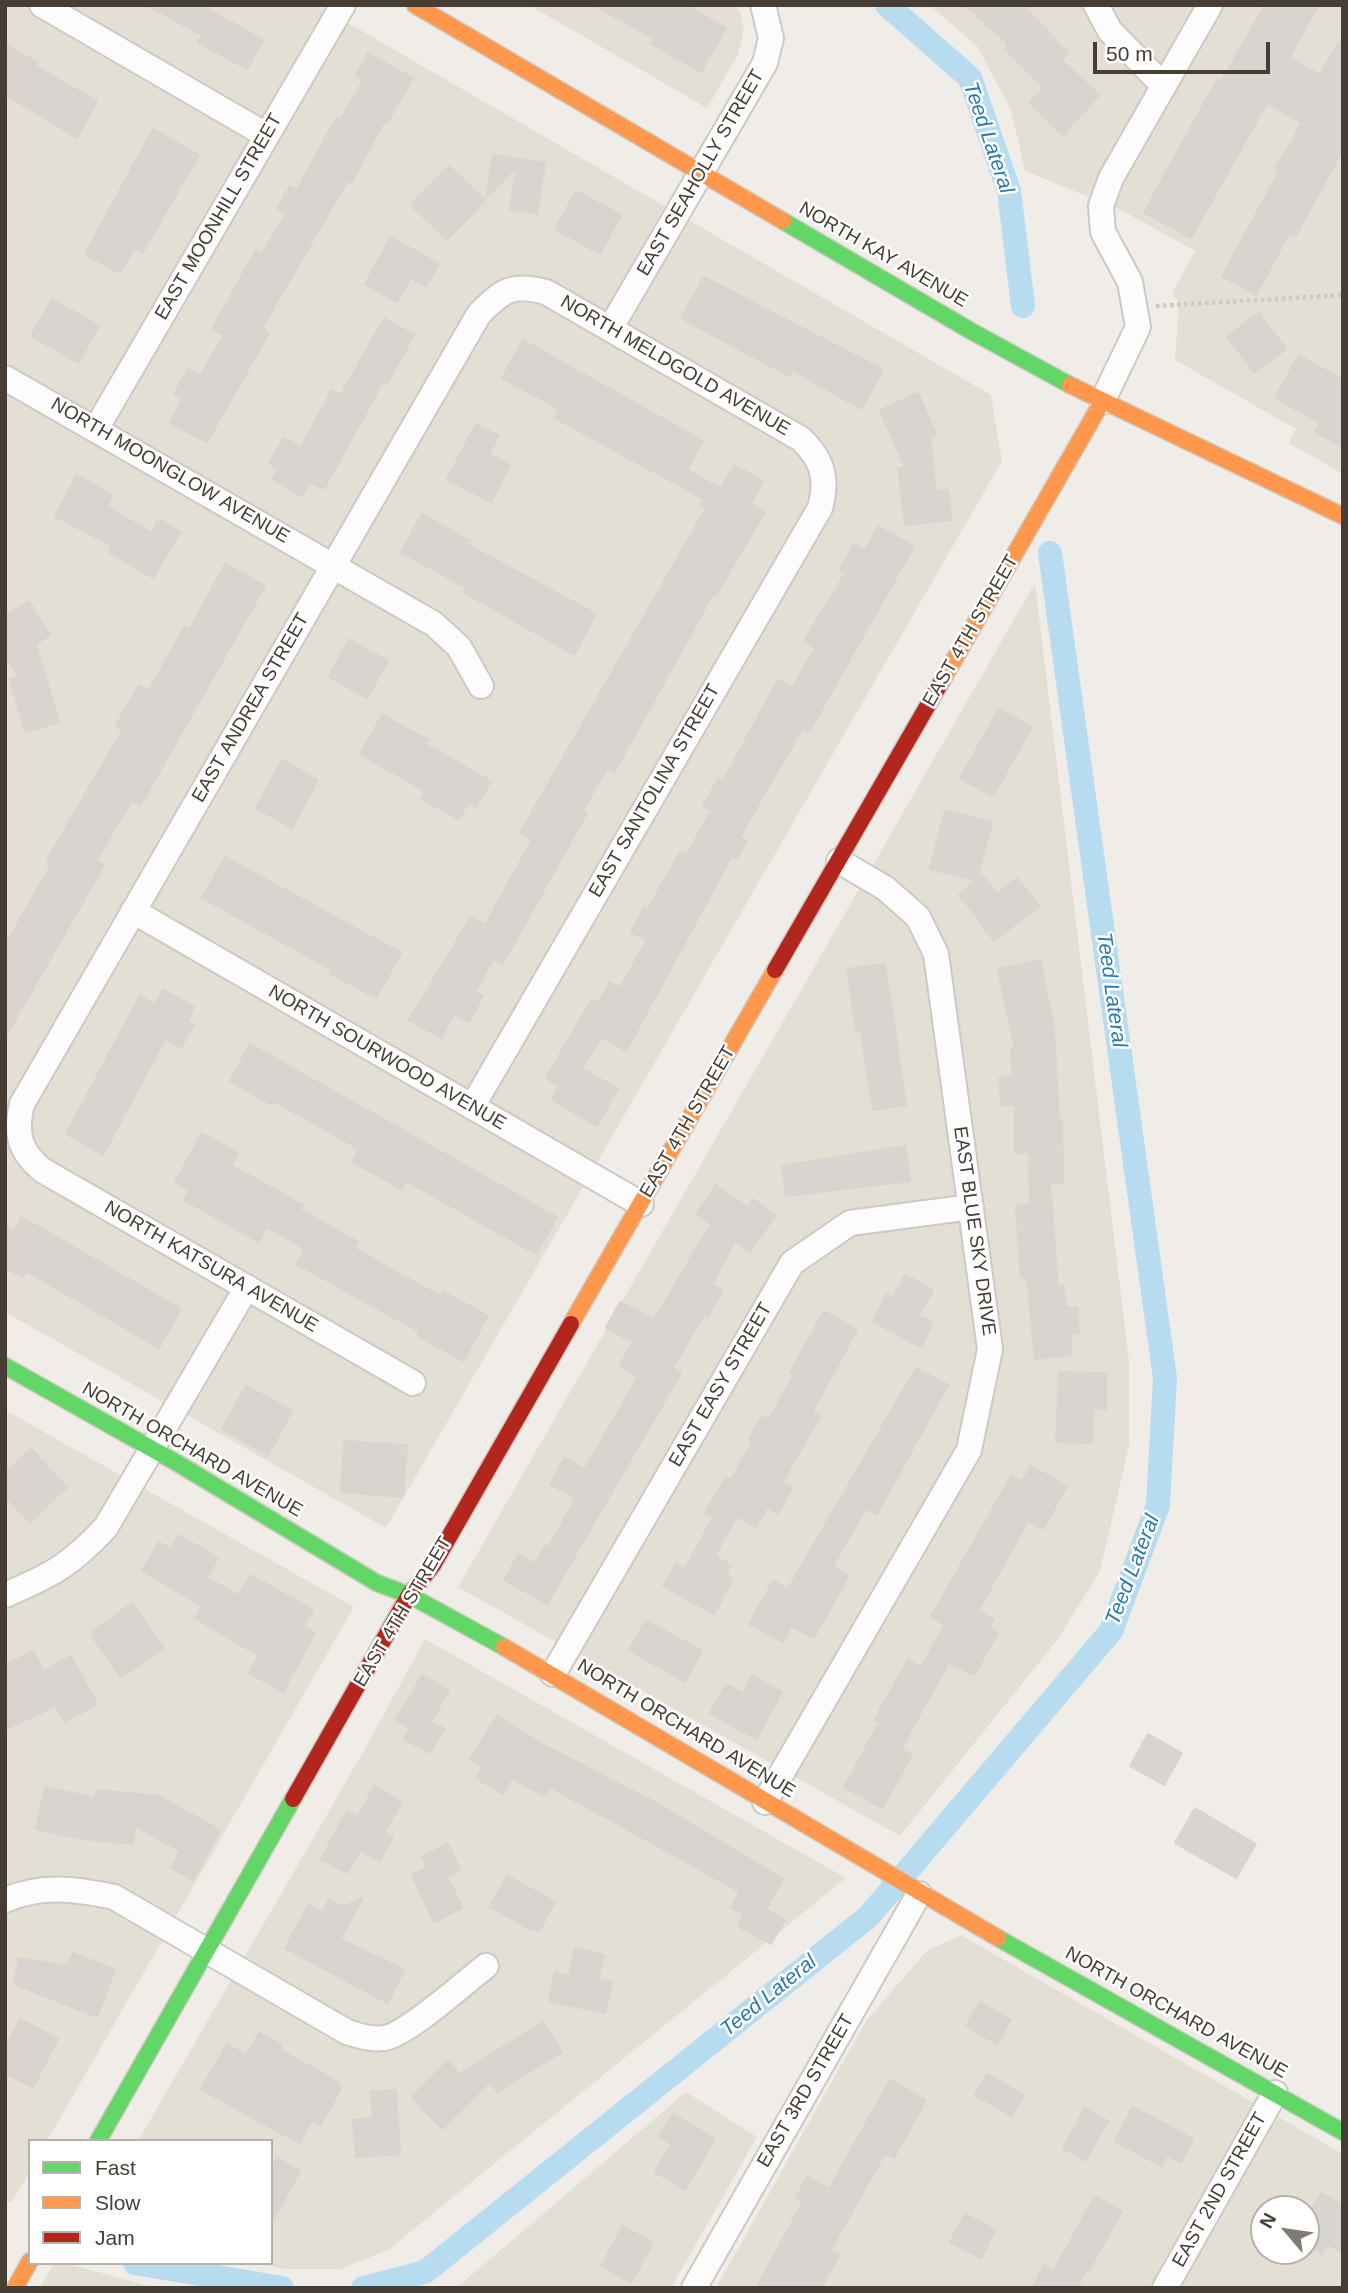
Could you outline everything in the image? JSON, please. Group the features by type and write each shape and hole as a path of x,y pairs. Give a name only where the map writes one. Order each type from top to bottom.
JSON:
{"street":[{"path":"42,5 267,135"},
{"name":"EAST MOONHILL STREET","path":"96,429 343,5"},
{"name":"NORTH KAY AVENUE","path":"415,5 971,331 1102,402 1343,516"},
{"path":"1096,5 1110,31 1164,86"},
{"name":"EAST 4TH STREET","path":"99,2139 409,1595 433,1565 1102,402 1138,327 1130,282 1103,232 1101,206 1111,178 1210,5"},
{"name":"EAST SEAHOLLY STREET","path":"610,329 765,64 771,38 765,8"},
{"name":"NORTH MELDGOLD AVENUE","path":"511,288 546,292 801,439 815,453 824,471"},
{"name":"EAST ANDREA STREET","path":"19,1142 18,1121 22,1104 133,911 479,314 511,288"},
{"name":"NORTH MOONGLOW AVENUE","path":"5,377 447,634 459,647 481,686"},
{"name":"EAST SANTOLINA STREET","path":"472,1107 820,508 825,490 824,471"},
{"name":"EAST BLUE SKY DRIVE","path":"765,1802 969,1450 990,1349 936,954 918,917 885,888 839,861"},
{"name":"NORTH SOURWOOD AVENUE","path":"133,911 640,1204"},
{"name":"NORTH KATSURA AVENUE","path":"19,1142 28,1158 43,1170 413,1383"},
{"name":"EAST EASY STREET","path":"553,1674 792,1263 850,1223 971,1207"},
{"path":"5,1595 76,1559 106,1527 247,1287"},
{"name":"NORTH ORCHARD AVENUE","path":"5,1366 377,1583 409,1595 553,1674 913,1891 1343,2132"},
{"path":"5,1900 25,1892 71,1888 114,1897 187,1936 204,1951 347,2032 366,2039 387,2038 404,2029 486,1966"},
{"name":"EAST 3RD STREET","path":"694,2288 913,1891"},
{"name":"EAST 2ND STREET","path":"1166,2288 1276,2093"},
{"path":"15,2288 28,2265"}],"path":[{"path":"1135,306 1343,295"}],"shaded area":[{"path":"5,5 317,5 991,395 1002,461 386,1528 5,1312"},
{"path":"529,5 733,5 740,12 744,29 738,55 707,108"},
{"path":"929,5 1343,5 1343,474 1289,443 1296,429 1175,360 1179,303 1172,293 1195,251 1123,211 1025,171 1011,110 977,46"},
{"path":"1035,583 1129,1361 1129,1446 1100,1571 1058,1639 900,1836 458,1587"},
{"path":"5,1410 354,1607 48,2139 28,2139 28,2174 12,2202 5,2202"},
{"path":"425,1639 846,1878 388,2250 340,2269 285,2269 268,2265 273,2265 273,2139 139,2139 362,1754"},
{"path":"961,1935 1343,2154 1343,2288 716,2288 866,2021 927,1951"},
{"path":"686,2092 757,2137 671,2288 456,2288"},
{"path":"53,2265 72,2265 157,2288 40,2288"}],"building":[{"path":"147,5 201,5 263,40 247,69 198,42 202,35"},
{"path":"593,5 685,5 726,28 701,72 652,44 655,39"},
{"path":"965,5 1022,5 1068,53 1061,59 1099,95 1063,135 1030,103 1043,88 1005,49 1009,45"},
{"path":"1265,5 1318,5 1289,58 1320,75 1343,35 1343,149 1295,237 1289,234 1256,295 1222,276 1280,170 1276,168 1302,123 1267,103 1191,238 1144,212 1217,80 1221,82"},
{"path":"5,44 37,62 35,66 97,101 77,138 5,94"},
{"path":"368,53 413,78 387,123 384,121 352,182 348,180 262,328 269,333 207,442 170,423 183,398 174,394 188,369 200,376 224,335 212,329 256,250 262,254 286,214 277,208 290,186 297,190 336,118 340,120 364,79 356,75"},
{"path":"153,129 199,155 143,252 135,247 120,273 85,254"},
{"path":"493,155 545,163 537,214 510,209 517,166 486,198"},
{"path":"449,166 485,200 447,240 411,205"},
{"path":"576,191 621,215 600,254 555,229"},
{"path":"391,237 439,264 426,286 411,278 397,302 365,284"},
{"path":"704,277 883,370 861,409 792,370 789,376 681,318"},
{"path":"52,299 99,326 78,363 31,336"},
{"path":"1259,313 1286,349 1254,373 1227,336"},
{"path":"384,318 414,335 387,384 383,382 324,489 310,482 302,496 272,479 278,469 269,463 284,438 301,447 332,390 341,395"},
{"path":"523,340 703,441 687,469 721,489 734,465 763,481 751,504 765,512 716,595 713,594 614,773 607,769 583,810 587,813 502,965 493,960 475,992 483,996 469,1022 454,1014 441,1038 409,1020 471,917 485,925 532,840 520,833 706,508 701,505 704,499 555,418 560,409 502,378"},
{"path":"1299,355 1343,380 1343,447 1315,432 1320,423 1275,398"},
{"path":"918,393 936,434 930,437 936,491 948,490 952,520 905,525 898,468 905,467 880,410"},
{"path":"476,424 499,436 489,454 510,465 491,502 447,479"},
{"path":"77,475 113,495 107,506 151,533 159,519 180,532 153,578 109,552 112,546 55,516"},
{"path":"422,514 470,541 468,545 596,614 574,655 463,592 465,587 401,552"},
{"path":"878,527 914,546 809,732 803,728 766,791 740,837 747,841 737,858 732,856 626,1051 602,1037 582,1068 618,1089 597,1126 552,1100 559,1086 546,1078 592,999 598,1003 610,982 620,988 647,940 631,932 644,908 647,910 681,851 687,854 711,811 703,806 718,779 723,781 778,680 792,688 815,648 804,641 846,572 840,569 854,544 865,550"},
{"path":"225,564 265,586 140,806 132,801 96,860 104,865 5,1038 5,946 52,863 47,860 123,729 116,725 139,685 149,691 185,626 190,629"},
{"path":"29,601 50,635 36,644 59,722 25,732 10,679 19,677 5,654 5,616"},
{"path":"349,639 388,661 367,698 329,677"},
{"path":"999,709 1032,727 993,796 960,778"},
{"path":"382,715 428,740 425,744 491,781 476,807 468,803 459,819 421,799 425,791 360,754"},
{"path":"282,760 318,780 292,828 256,808"},
{"path":"945,810 992,822 977,880 983,876 997,894 1017,878 1039,906 994,941 959,894 977,881 930,869"},
{"path":"225,857 401,953 376,998 330,973 332,970 202,898"},
{"path":"1040,960 1054,1029 1059,1120 1062,1120 1063,1183 1050,1183 1058,1286 1063,1286 1066,1308 1077,1307 1079,1333 1070,1334 1072,1355 1035,1359 1027,1277 1021,1277 1016,1206 1030,1205 1029,1152 1015,1153 1015,1104 1001,1105 999,1078 1013,1077 1011,1049 1015,1049 998,969"},
{"path":"885,964 906,1105 873,1110 861,1031 856,1032 847,969"},
{"path":"163,990 194,1007 187,1021 194,1025 181,1048 165,1039 103,1155 66,1134 140,996 155,1004"},
{"path":"250,1044 557,1217 536,1254 406,1181 402,1189 352,1162 359,1149 274,1101 272,1105 230,1081"},
{"path":"202,1133 238,1153 231,1165 303,1205 300,1210 358,1242 354,1248 440,1296 443,1291 488,1316 463,1361 418,1336 420,1332 297,1264 305,1249 267,1227 259,1242 184,1200 189,1190 175,1182"},
{"path":"905,1146 910,1181 786,1196 782,1166"},
{"path":"716,1185 747,1207 753,1199 776,1215 750,1252 735,1241 712,1284 723,1290 708,1316 704,1314 673,1368 681,1373 547,1604 504,1580 518,1555 535,1564 545,1546 548,1548 576,1498 550,1484 564,1458 585,1469 638,1377 619,1366 633,1342 606,1328 620,1302 654,1320 711,1224 696,1214"},
{"path":"22,1217 181,1309 159,1348 26,1271 23,1277 5,1268 5,1227 14,1232"},
{"path":"905,1275 933,1290 919,1316 933,1323 921,1347 873,1322 886,1295 893,1298"},
{"path":"824,1311 857,1330 812,1412 820,1416 783,1481 793,1487 778,1513 767,1507 756,1527 737,1516 715,1556 731,1565 726,1575 733,1579 714,1614 663,1586 676,1564 685,1569 713,1517 705,1513 726,1477 731,1480 753,1441 749,1439 762,1416 769,1420 794,1374 790,1372"},
{"path":"916,1368 948,1385 877,1514 866,1508 833,1566 849,1575 814,1638 791,1626 783,1642 749,1624 773,1581 788,1589"},
{"path":"1059,1372 1106,1373 1106,1409 1093,1408 1092,1443 1056,1442"},
{"path":"246,1386 292,1411 268,1455 222,1429"},
{"path":"344,1441 407,1445 403,1497 341,1492"},
{"path":"31,1449 67,1487 30,1522 5,1496 5,1473"},
{"path":"1031,1466 1067,1486 1043,1529 1028,1521 978,1611 994,1620 989,1628 998,1633 974,1675 949,1662 901,1749 912,1755 882,1808 844,1787 879,1723 874,1720 908,1660 921,1667 945,1625 931,1617 1011,1476 1022,1482"},
{"path":"179,1535 218,1558 207,1577 238,1596 251,1575 313,1610 304,1627 315,1633 283,1692 249,1673 259,1656 195,1618 202,1606 142,1571 159,1542 171,1549"},
{"path":"132,1603 164,1648 121,1678 93,1638 93,1631"},
{"path":"646,1620 702,1651 685,1682 629,1650"},
{"path":"33,1651 44,1671 71,1656 97,1704 64,1722 56,1706 5,1729 5,1666"},
{"path":"422,1675 449,1690 431,1722 444,1729 430,1753 404,1739 410,1728 396,1720"},
{"path":"752,1676 782,1692 756,1739 710,1713 726,1684 743,1693"},
{"path":"497,1716 544,1745 658,1804 783,1879 766,1909 785,1920 771,1944 738,1926 744,1914 731,1907 740,1892 603,1816 604,1813 602,1816 550,1787 545,1796 512,1778 502,1794 476,1778 483,1767 470,1759"},
{"path":"1148,1734 1182,1753 1164,1785 1130,1766"},
{"path":"375,1786 402,1802 384,1832 393,1837 379,1861 360,1850 347,1873 321,1859 347,1811 357,1817"},
{"path":"45,1787 95,1798 96,1790 158,1796 220,1830 193,1880 171,1868 180,1851 135,1826 133,1844 83,1839 36,1829"},
{"path":"1195,1808 1256,1844 1236,1878 1175,1843"},
{"path":"448,1844 460,1870 448,1877 462,1908 434,1922 412,1875 427,1868 422,1857"},
{"path":"507,1876 555,1902 540,1930 532,1930 490,1907"},
{"path":"363,1898 340,1939 404,1970 388,2003 285,1948 309,1904 323,1912 329,1899 343,1907"},
{"path":"575,1948 604,1955 598,1979 612,1982 605,2013 549,2001 555,1973 569,1976"},
{"path":"73,1953 115,1970 97,2017 14,1984 19,1958 67,1966"},
{"path":"980,2002 1011,2020 997,2044 966,2026"},
{"path":"20,2019 58,2039 33,2087 5,2073 5,2048"},
{"path":"543,2022 562,2052 497,2092 490,2081 442,2129 412,2097 448,2061 460,2074"},
{"path":"259,2033 282,2045 279,2049 340,2083 340,2090 320,2126 312,2121 299,2143 201,2089 227,2044 246,2055"},
{"path":"987,2074 1024,2095 1011,2116 975,2095"},
{"path":"890,2080 926,2100 894,2158 885,2153 830,2251 839,2256 821,2288 756,2288 803,2202 796,2198 807,2177 829,2189"},
{"path":"396,2090 400,2154 356,2157 353,2120 373,2118 371,2091"},
{"path":"1133,2107 1193,2139 1181,2163 1167,2155 1161,2166 1115,2141"},
{"path":"1085,2108 1108,2121 1085,2161 1063,2148"},
{"path":"673,2114 715,2139 685,2190 655,2172 671,2144 659,2137"},
{"path":"277,2158 300,2171 273,2220 273,2165"},
{"path":"1321,2193 1343,2205 1343,2253 1327,2244 1322,2254 1320,2253"},
{"path":"1095,2196 1122,2211 1089,2270 1087,2269 1078,2284 1085,2288 1032,2288 1044,2265 1054,2270"},
{"path":"965,2214 995,2230 981,2258 950,2242"},
{"path":"623,2226 653,2243 631,2283 601,2266"}],"waterway":[{"name":"Teed Lateral","path":"887,5 970,78 1009,191 1023,306"},
{"name":"Teed Lateral","path":"363,2288 425,2272 869,1916 1111,1631 1158,1505 1165,1378 1050,553"},
{"name":"Teed Lateral","path":"147,2265 282,2288"}],"traffic: fast":[{"path":"783,221 971,331 1070,385"},
{"path":"5,1366 177,1463 377,1583 409,1595 504,1647"},
{"path":"99,2139 293,1799"},
{"path":"998,1938 1343,2132"}],"traffic: slow":[{"path":"415,5 783,221"},
{"path":"1070,385 1343,516"},
{"path":"943,679 1102,402"},
{"path":"571,1324 775,970"},
{"path":"504,1647 998,1938"},
{"path":"15,2288 28,2265"}],"traffic: jam":[{"path":"775,970 943,679"},
{"path":"293,1799 409,1595 433,1565 571,1324"}]}
